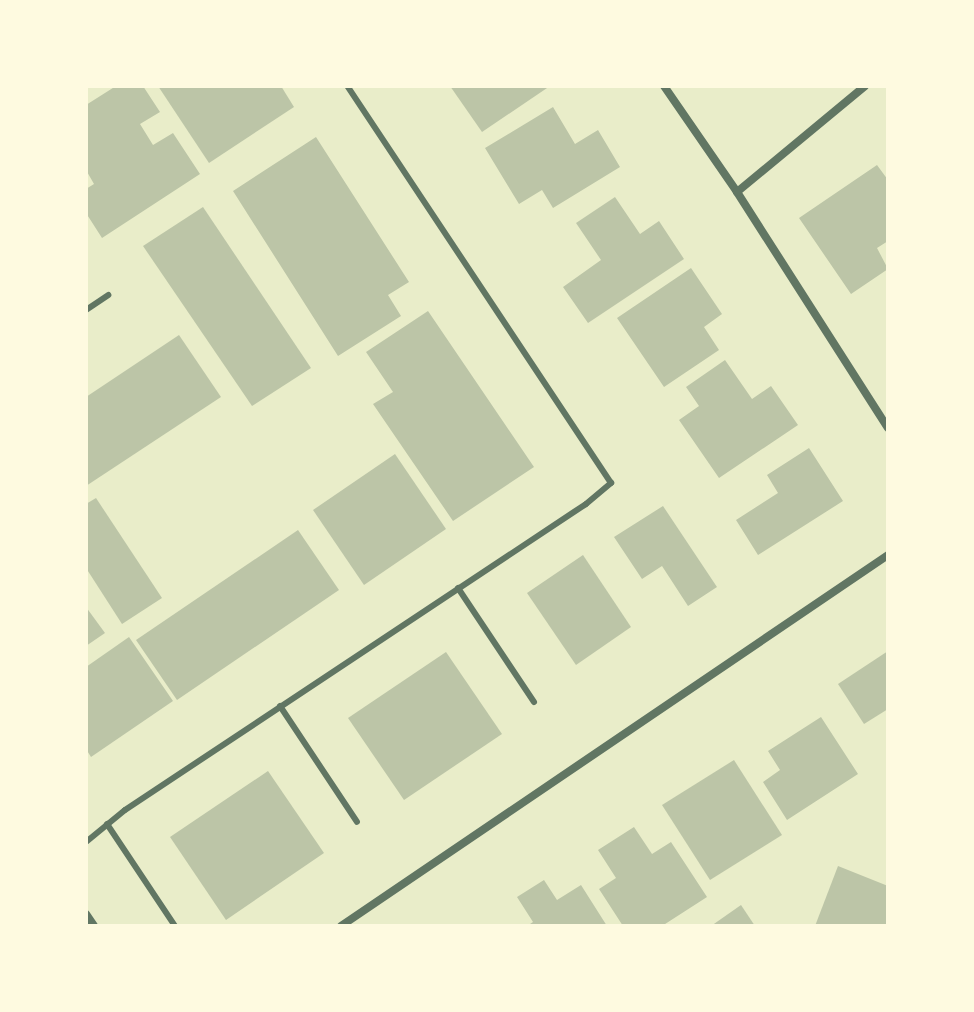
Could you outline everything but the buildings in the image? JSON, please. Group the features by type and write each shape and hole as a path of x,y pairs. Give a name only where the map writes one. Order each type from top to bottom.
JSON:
{"street":[{"path":"664,86 737,192 888,428"},
{"path":"737,192 865,86"},
{"path":"341,926 888,555"},
{"path":"86,914 94,926"}],"lane":[{"path":"86,842 107,824 280,706 586,504 611,482 347,86"},
{"path":"86,310 108,295"},
{"path":"458,588 534,702"},
{"path":"280,706 357,822"},
{"path":"107,824 175,926"}]}
